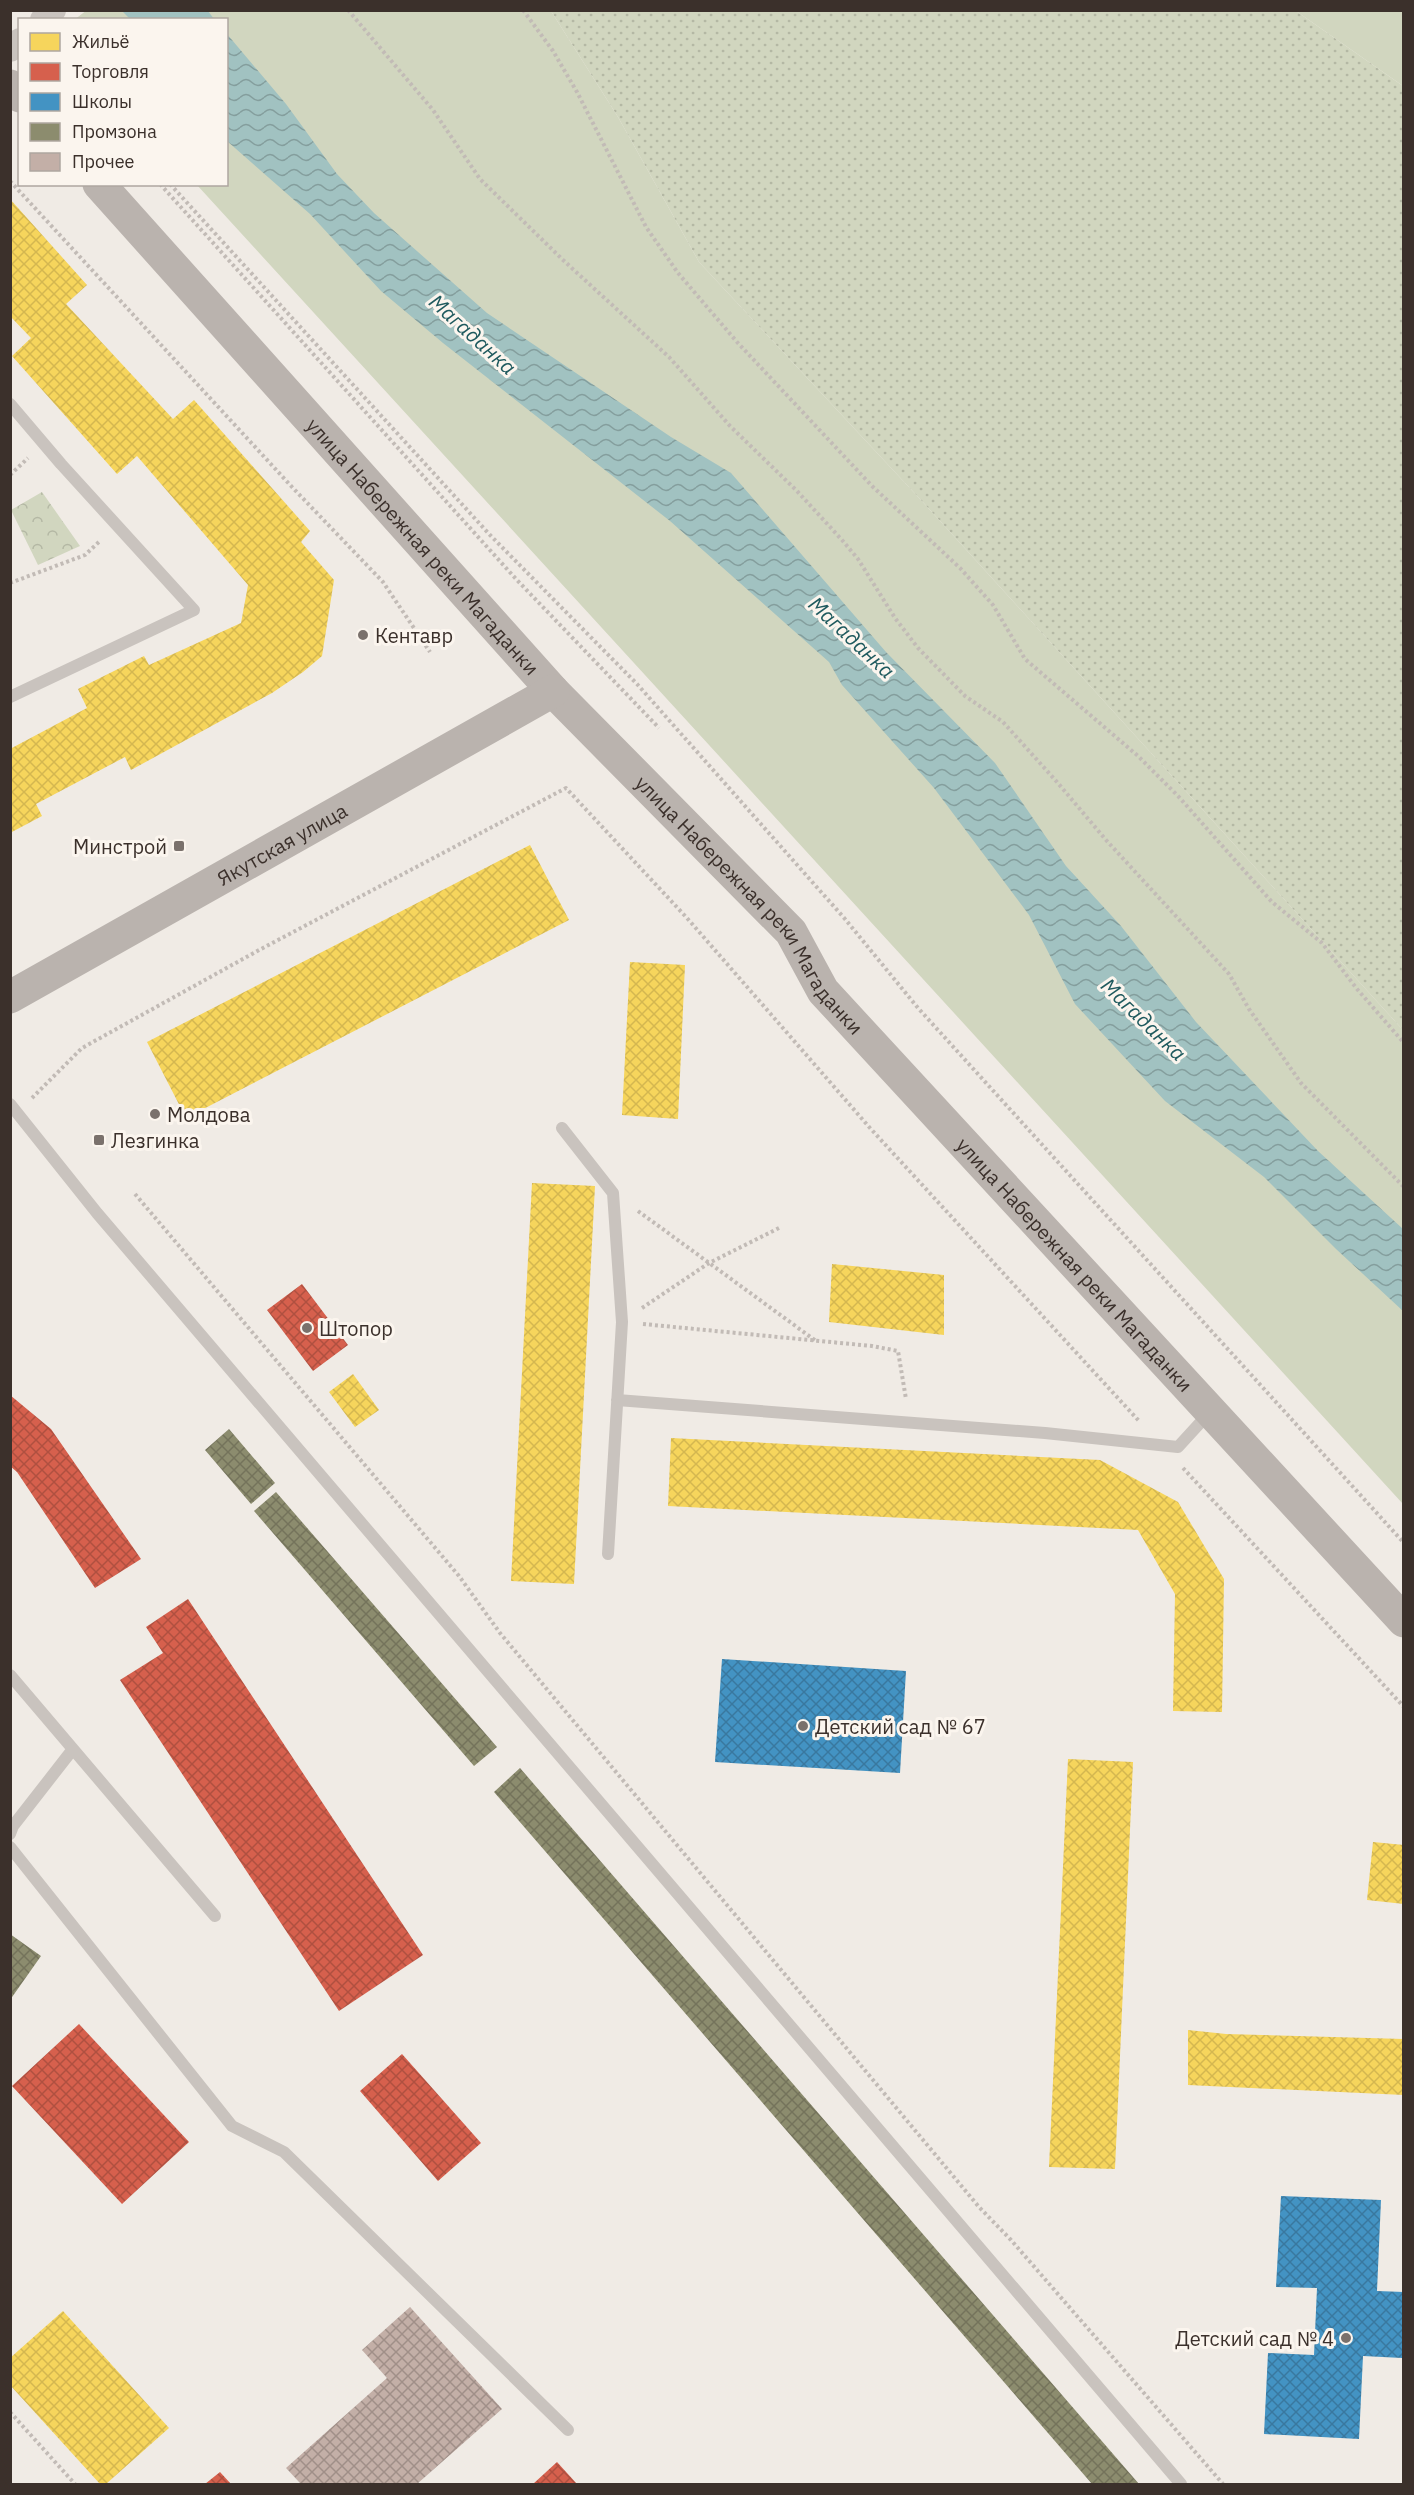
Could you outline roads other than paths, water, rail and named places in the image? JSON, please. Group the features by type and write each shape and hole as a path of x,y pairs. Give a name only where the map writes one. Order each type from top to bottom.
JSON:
{"street":[{"name":"улица Набережная реки Магаданки","path":"101,186 553,691 791,932 823,992 1404,1621"},
{"name":"Якутская улица","path":"10,997 553,691"}],"lane":[{"path":"10,404 194,610 10,697"},
{"path":"14,1108 97,1213 1181,2484"},
{"path":"562,1128 613,1193 622,1322 608,1554"},
{"path":"617,1400 1045,1433 1179,1447 1210,1412"},
{"path":"10,1675 215,1916"},
{"path":"10,1834 13,1826 73,1749"},
{"path":"10,1847 232,2126 284,2151 568,2430"}],"water":[{"path":"122,11 208,11 213,18 129,18"},
{"name":"Магаданка","path":"228,35 286,104 337,174 374,213 487,313 671,437 731,473 886,652 995,763 1066,866 1121,926 1196,1022 1318,1151 1403,1229 1403,1311 1336,1249 1264,1177 1165,1101 1075,1004 1029,915 934,788 842,685 829,662 670,521 443,343 381,291 310,214 228,142"}],"place":[{"name":"Кентавр","path":"363,635"},
{"name":"Минстрой","path":"179,846"},
{"name":"Молдова","path":"155,1114"},
{"name":"Лезгинка","path":"99,1140"},
{"name":"Штопор","path":"307,1328"},
{"name":"Детский сад № 67","path":"803,1726"},
{"name":"Детский сад № 4","path":"1346,2338"}]}
